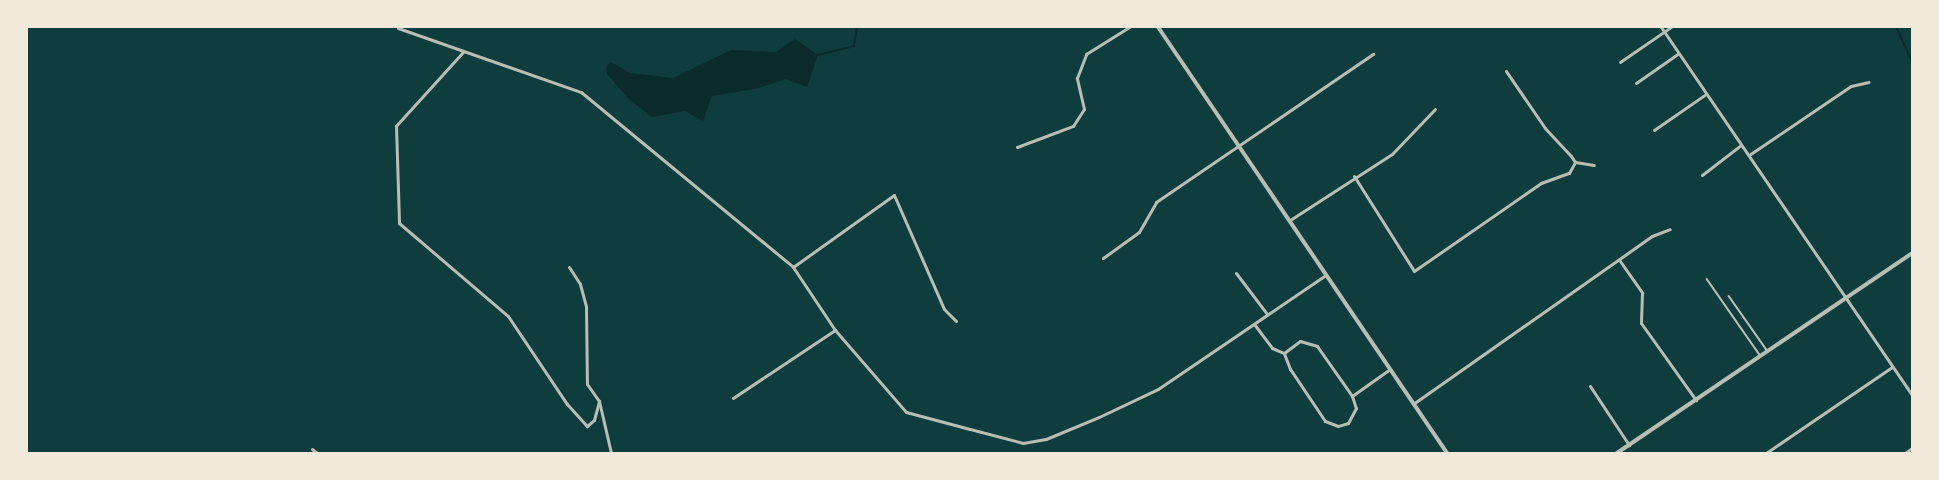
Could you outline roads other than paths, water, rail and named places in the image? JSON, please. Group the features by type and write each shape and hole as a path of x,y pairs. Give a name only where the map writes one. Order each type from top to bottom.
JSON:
{"street":[{"path":"1017,147 1073,126 1084,109 1077,78 1086,54 1130,27"},
{"path":"1158,27 1289,220 1324,276 1447,453"},
{"path":"1661,27 1912,395"},
{"path":"1620,62 1671,27"},
{"path":"398,28 580,92 793,267 835,330 906,412 1023,443 1046,439 1158,388 1324,276"},
{"path":"464,52 396,126 399,223 508,316 567,404 586,426 594,420 599,401"},
{"path":"1636,83 1679,53"},
{"path":"1103,258 1139,232 1156,202 1373,54"},
{"path":"1506,71 1575,162 1594,165"},
{"path":"1749,155 1851,86 1869,82"},
{"path":"1654,130 1706,94"},
{"path":"1289,220 1354,176 1392,154 1435,109"},
{"path":"1702,176 1741,145"},
{"path":"1354,176 1414,271 1541,183 1569,173 1575,162"},
{"path":"793,267 894,195 944,309 956,321"},
{"path":"1413,404 1652,236 1670,229"},
{"path":"1617,453 1912,253"},
{"path":"1619,260 1642,292 1641,323 1696,400"},
{"path":"569,267 580,284 586,307 587,384 599,401 610,453"},
{"path":"1236,273 1267,314"},
{"path":"1253,324 1272,348 1284,353 1290,369 1329,423 1338,426 1353,419 1356,408 1352,396 1310,341 1300,340 1284,353"},
{"path":"733,398 835,330"},
{"path":"1766,453 1893,367"},
{"path":"1352,396 1390,369"},
{"path":"1590,386 1629,445"},
{"path":"1905,453 1912,448"},
{"path":"312,449 316,453"}],"lane":[{"path":"1707,279 1760,356"},
{"path":"1729,296 1768,351"}],"water":[{"path":"795,39 818,55 807,87 786,79 755,89 712,96 703,121 685,111 652,117 629,99 607,74 606,66 611,62 630,73 673,78 731,50 776,52"}],"waterway":[{"path":"818,55 854,46 857,27"},
{"path":"1896,27 1912,62"}]}
